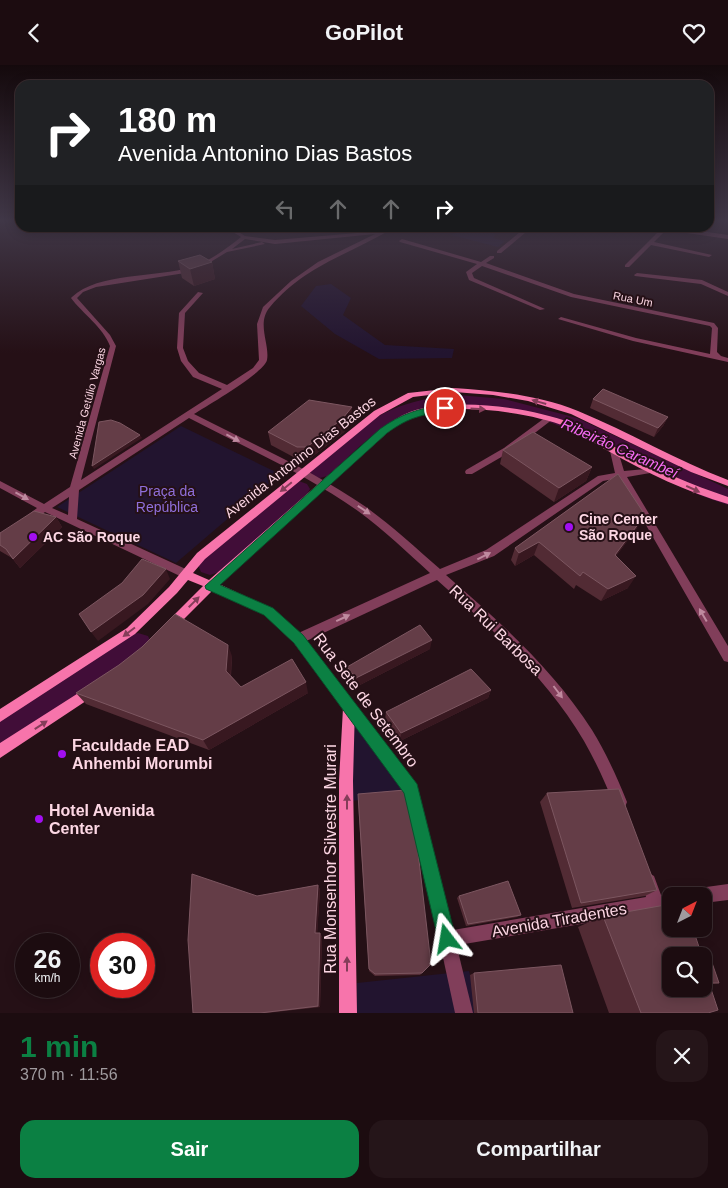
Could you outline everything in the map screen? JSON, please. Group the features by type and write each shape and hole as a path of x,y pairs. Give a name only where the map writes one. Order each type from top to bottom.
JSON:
{"main road":[{"name":"Avenida Antonino Dias Bastos","path":"0,716 131,631 161,603 201,556 377,413 402,399 420,393 454,390 516,396 574,412 694,470 728,483"},
{"path":"163,634 211,586 322,484 384,431 403,418 422,411 445,408 476,408 503,410 549,419 574,428 614,451 701,493 728,501"},
{"path":"186,574 211,586"},
{"name":"Rua Sete de Setembro","path":"211,586 269,611 298,639 349,706"},
{"path":"0,751 97,687"},
{"name":"Rua Monsenhor Silvestre Murari","path":"348,1013 346,781 349,706"}],"street":[{"name":"Avenida Getúlio Vargas","path":"72,521 74,490 113,346 112,340 87,316 74,299 76,294 80,290 96,284 169,275 201,264"},
{"path":"22,523 190,415 256,370 263,360 260,324 261,315 265,307 293,282 318,264"},
{"path":"482,264 469,272 471,279 542,309"},
{"name":"Rua Um","path":"483,264 572,296 712,324 715,328 713,353 718,357"},
{"path":"637,275 702,282 728,294"},
{"path":"200,293 182,313 180,349 185,361 196,375 229,389"},
{"path":"561,319 635,340 728,360"},
{"path":"190,415 302,473"},
{"path":"469,472 507,450 549,419"},
{"path":"614,451 620,473 728,657"},
{"path":"298,639 490,553 601,478 620,473 653,470"},
{"name":"Rua Rui Barbosa","path":"302,473 374,517 511,639 558,690 588,735 624,812"},
{"path":"0,484 44,508 186,574"},
{"name":"Rua Sete de Setembro","path":"349,706 411,790 464,1013"},
{"path":"643,867 662,899"},
{"path":"712,894 728,892"},
{"name":"Avenida Tiradentes","path":"447,939 662,902"}],"green space":[{"path":"331,284 351,298 343,315 385,345 454,349 452,358 379,359 335,334 301,306 316,286"},
{"name":"Praça da República","path":"181,426 280,474 176,563 57,507"},
{"path":"352,718 408,794 351,801"},
{"path":"469,971 480,1013 357,1013 357,983"}],"building":[{"path":"183,264 205,264 190,269"},
{"path":"603,389 668,417 658,428 593,399"},
{"path":"309,400 352,407 343,418 307,447 297,447 268,432"},
{"path":"111,420 140,435 92,466 99,422"},
{"path":"533,432 592,467 559,488 503,450"},
{"path":"618,474 645,515 615,555 636,576 608,589 583,572 580,576 539,542 519,553 515,548"},
{"path":"34,511 56,517 13,559 6,549 0,545 0,533"},
{"path":"142,559 166,569 143,595 91,632 79,614 122,583"},
{"path":"175,614 228,645 226,671 241,687 292,659 306,682 203,740 76,693 119,665 142,647"},
{"path":"420,625 432,640 356,678 347,667"},
{"path":"471,669 491,690 401,733 386,712"},
{"path":"619,789 657,890 581,903 547,793"},
{"path":"405,790 415,826 431,964 422,973 375,974 369,969 358,794"},
{"path":"192,874 257,896 318,885 315,933 320,933 318,1006 260,1013 193,1013 188,940"},
{"path":"508,881 521,915 468,924 459,896"},
{"path":"662,906 662,937 696,937 699,947 662,947 662,997 712,997 712,992 718,1010 708,1013 641,1013 603,916"},
{"path":"712,963 719,983 712,983"},
{"path":"561,965 573,1013 478,1013 474,973"}],"waterway":[{"name":"Ribeirão Carambeí","path":"320,471 364,433 392,415 413,407 435,403 481,402 527,409 570,422 590,430 688,480 728,497"},
{"name":"Ribeirão Carambeí","path":"210,565 299,489"},
{"name":"Ribeirão Carambeí","path":"0,734 138,645"}],"place":[{"name":"Cine Center São Roque","path":"569,527"},
{"name":"AC São Roque","path":"33,537"},
{"name":"Faculdade EAD Anhembi Morumbi","path":"62,754"},
{"name":"Hotel Avenida Center","path":"39,819"}],"route":[{"path":"445,408 422,411 403,418 384,431 241,556 211,586 269,611 298,639 411,790 447,939"}]}
